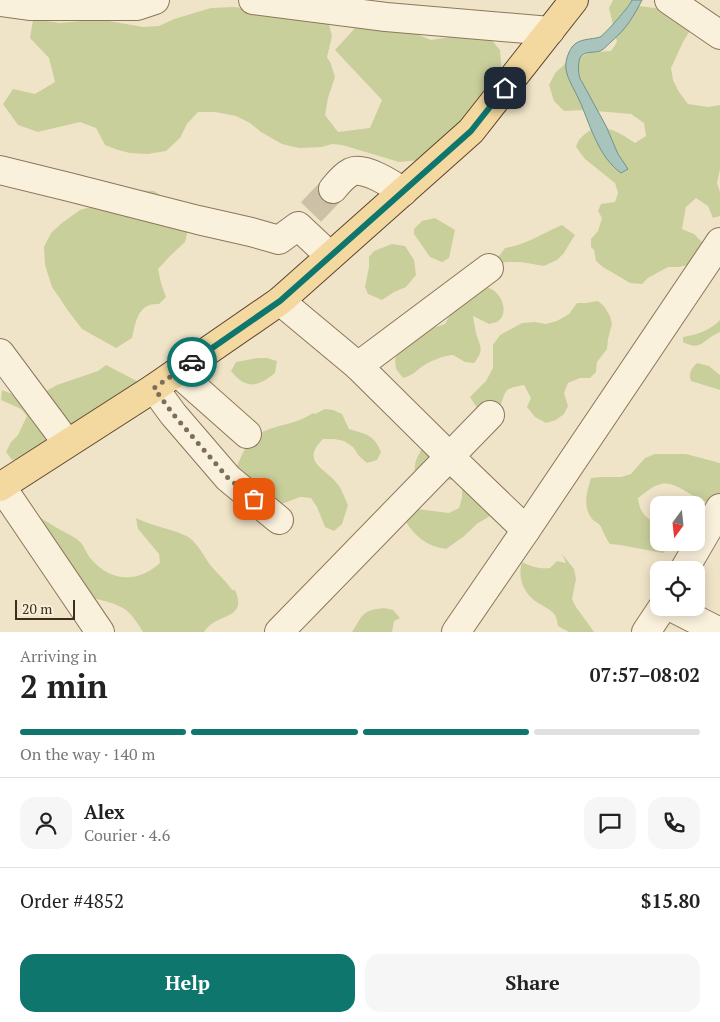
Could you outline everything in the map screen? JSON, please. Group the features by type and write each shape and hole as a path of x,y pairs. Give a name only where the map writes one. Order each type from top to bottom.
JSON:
{"main road":[{"path":"0,486 154,388 280,301 471,131 574,0"}],"street":[{"path":"0,2 31,6 137,6 155,0"},
{"path":"252,0 380,8 550,31"},
{"path":"670,0 720,35"},
{"path":"0,170 279,240 304,219 330,256"},
{"path":"333,189 351,172 357,171 376,176 403,192"},
{"path":"456,632 720,242"},
{"path":"358,366 489,268"},
{"path":"280,301 358,366 526,530"},
{"path":"0,353 67,443"},
{"path":"177,372 247,434"},
{"path":"154,388 173,414 228,478 279,520"},
{"path":"279,632 490,415"},
{"path":"0,486 88,626"},
{"path":"689,561 720,508"},
{"path":"646,632 657,616"},
{"path":"689,616 720,632"}],"green space":[{"path":"613,0 632,0 639,6 662,9 694,17 689,32 671,68 673,80 688,104 708,107 720,105 720,169 717,183 720,192 720,216 713,218 708,206 696,198 686,207 682,229 694,234 705,245 698,263 668,267 648,278 642,284 630,283 596,261 594,250 591,247 591,239 598,231 602,218 598,211 601,204 615,202 618,193 615,183 585,159 576,147 583,135 598,128 604,128 623,135 635,143 646,136 644,123 631,114 584,110 564,111 554,101 549,85 555,73 566,63 591,52 611,51 617,42 609,8"},
{"path":"233,7 328,20 332,36 327,57 335,77 325,115 338,132 370,128 382,100 335,50 355,28 386,17 409,31 431,40 457,36 489,37 500,50 502,75 491,94 421,160 399,162 342,145 332,144 322,147 299,148 282,144 236,116 215,112 198,112 187,124 180,138 166,151 148,154 130,153 105,145 96,128 80,122 38,132 18,125 3,104 13,89 35,94 55,82 49,58 30,38 33,20 60,23 93,20 143,27 159,26 174,19 211,8"},
{"path":"133,190 154,191 169,201 188,229 185,242 158,269 166,297 159,304 146,306 142,310 132,338 116,348 82,329 69,312 52,287 45,265 44,247 51,233 80,210 110,202"},
{"path":"435,218 455,230 449,258 442,262 430,257 414,234 414,229 422,221"},
{"path":"562,225 575,235 564,253 557,260 544,266 521,262 506,262 496,265 499,256 505,248 527,242"},
{"path":"392,244 405,246 414,260 416,275 406,287 382,300 368,294 365,287 369,257 374,251"},
{"path":"480,286 495,292 501,300 504,309 501,318 497,322 489,324 473,316 481,348 480,355 474,363 465,362 453,355 445,356 430,362 403,378 396,369 395,359 400,349 420,332 445,324 454,303"},
{"path":"598,301 604,306 612,324 607,349 597,362 596,372 590,378 580,378 568,383 564,393 568,406 564,414 556,420 546,423 535,417 527,407 531,398 524,385 509,389 503,397 500,408 484,413 475,405 470,397 486,381 493,368 493,345 500,335 522,323 535,322 546,324 557,321 569,314 577,303"},
{"path":"720,320 720,332 699,345 694,346 683,342 683,337 703,332"},
{"path":"257,358 277,361 275,373 258,384 247,384 236,377 231,371 236,362"},
{"path":"697,363 709,366 720,375 720,390 691,381 691,371"},
{"path":"106,365 137,381 136,392 25,457 12,460 6,452 11,442 18,435 27,416 21,409 1,400 2,390 20,400 41,397 57,385 98,371"},
{"path":"325,409 342,414 349,429 372,438 381,452 377,460 367,463 353,447 344,441 323,439 316,447 314,460 339,486 348,505 342,524 334,531 325,527 311,498 300,497 269,509 235,472 245,449 260,433 300,420"},
{"path":"426,442 495,512 446,549 433,546 422,540 405,520 408,511 418,509 449,513 459,508 462,498 462,488 453,480 416,478 415,463"},
{"path":"655,454 686,454 720,463 720,501 706,502 705,496 695,496 673,485 658,485 638,498 640,508 644,515 650,519 650,551 610,544 600,526 592,519 587,509 586,499 591,478 621,477 631,474 645,458"},
{"path":"36,514 73,536 83,545 90,558 99,567 116,576 134,577 152,570 160,563 159,554 138,529 136,518 189,537 212,567 232,590 235,590 238,599 236,610 209,626 204,632 143,632 131,615 122,607 85,596"},
{"path":"562,554 574,569 576,579 572,599 594,632 569,632 558,626 555,615 533,599 525,590 520,574 522,562 536,567 550,568 557,561 566,563"},
{"path":"384,608 393,610 400,618 394,621 392,632 352,632 364,614 371,610"}],"water":[{"path":"632,0 642,0 626,27 602,50 585,53 581,56 579,66 581,80 606,126 618,154 628,169 621,173 607,159 596,142 568,77 566,63 569,52 575,44 600,37 617,20"}],"tunnel":[{"path":"311,212 333,189"}],"way so far":[{"path":"192,362 154,388 173,414 228,478 254,499"}],"route":[{"path":"192,362 280,301 471,131 505,88"}]}
